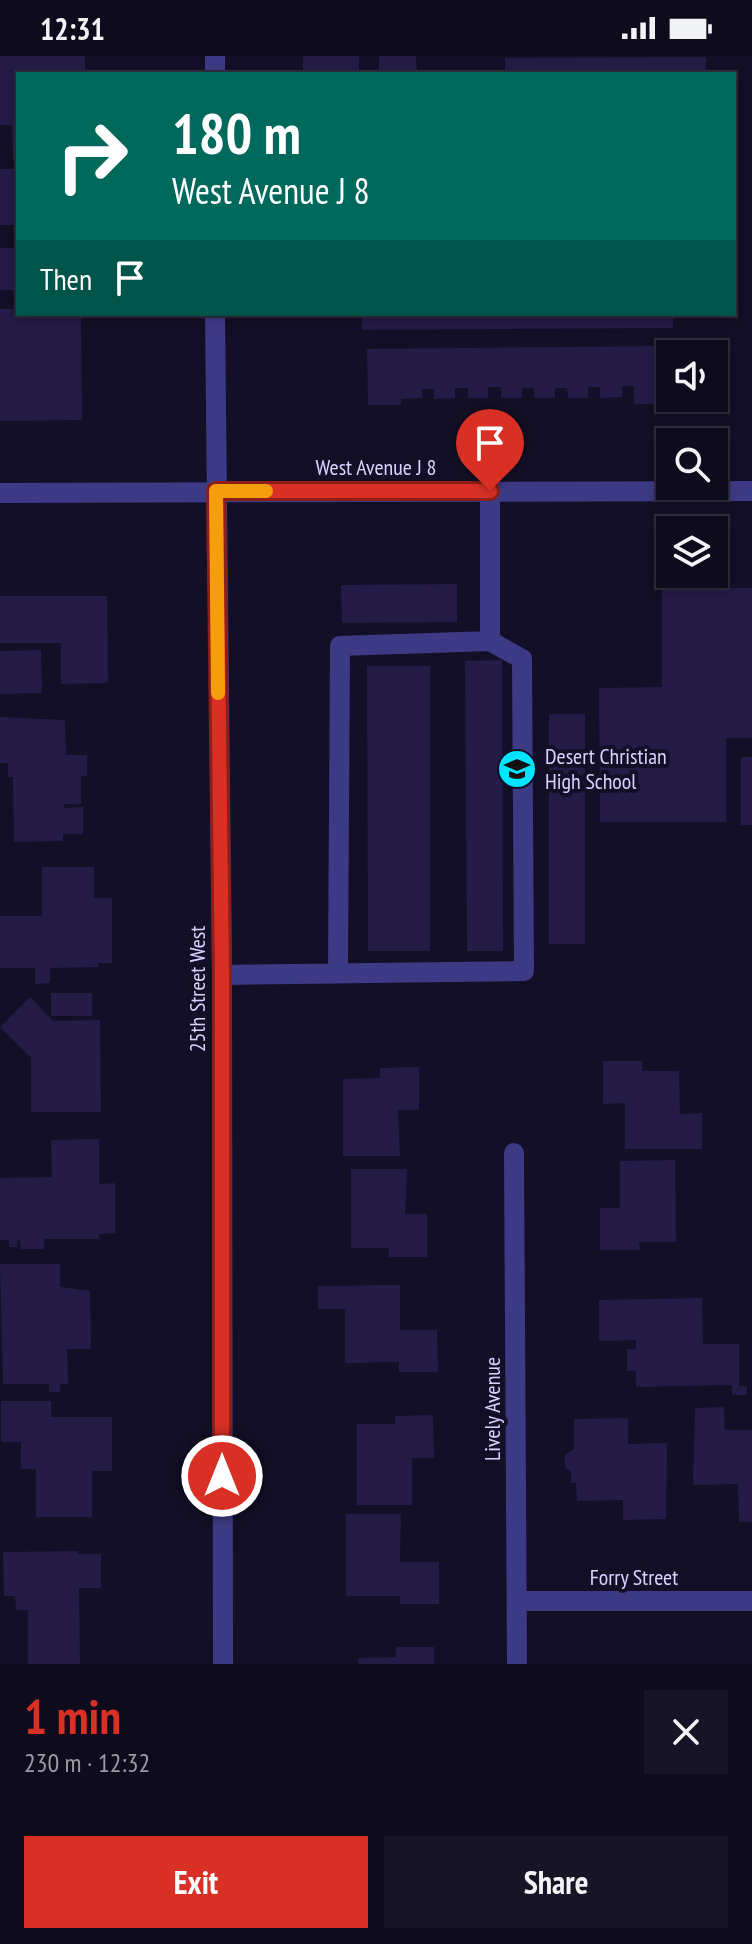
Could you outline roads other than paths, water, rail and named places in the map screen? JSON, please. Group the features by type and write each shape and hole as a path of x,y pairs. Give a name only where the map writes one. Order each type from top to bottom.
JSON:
{"street":[{"name":"25th Street West","path":"215,316 222,975 223,1664"},
{"path":"490,491 490,641"},
{"name":"West Avenue J 8","path":"0,493 752,491"},
{"path":"222,975 524,971 522,659 490,641 340,646 338,972"},
{"name":"Lively Avenue","path":"514,1153 517,1664"},
{"name":"Forry Street","path":"517,1601 752,1601"}],"place":[{"name":"Desert Christian High School","path":"517,769"}]}
